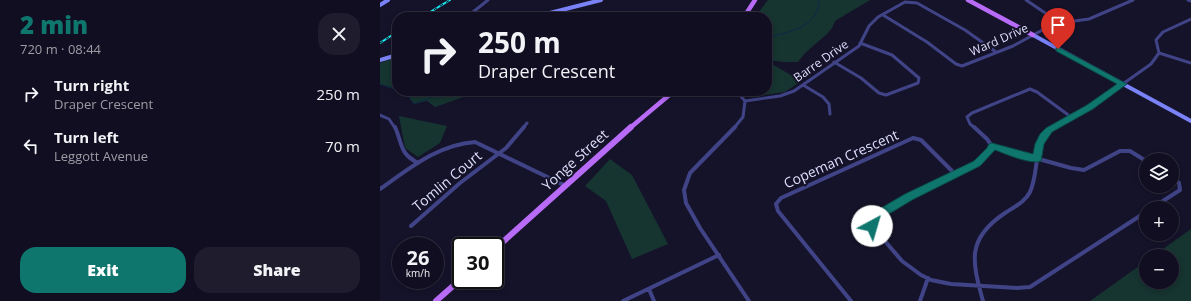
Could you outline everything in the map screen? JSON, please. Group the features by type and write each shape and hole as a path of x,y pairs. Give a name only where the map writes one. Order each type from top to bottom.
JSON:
{"main road":[{"path":"747,12 755,0"},
{"path":"968,0 1033,35"},
{"name":"Yonge Street","path":"504,241 668,96"},
{"path":"436,301 452,287"}],"street":[{"path":"380,5 388,0"},
{"path":"473,12 488,0"},
{"path":"554,12 601,0"},
{"path":"1026,0 1060,23"},
{"path":"1121,0 1126,3"},
{"name":"Ward Drive","path":"883,15 927,42 956,64 962,66 1013,46 1048,27 1060,23 1089,19 1133,0"},
{"name":"Barre Drive","path":"745,101 780,96 794,91 858,46 869,26 878,17 905,2 917,3 964,30 996,52"},
{"path":"983,301 974,258 976,242 991,222 1020,204 1029,194 1033,184 1038,159 1039,144 1043,136 1049,130 1090,107 1154,63 1159,53 1156,40 1163,32 1191,19"},
{"path":"1033,35 1191,121"},
{"path":"834,62 861,78 879,93 886,95 918,83 919,78 892,55 860,43"},
{"path":"1159,53 1191,63"},
{"path":"380,60 392,56"},
{"path":"803,85 823,97 829,104 830,114"},
{"path":"1071,118 1037,92 1030,89 972,113 967,118 970,124 987,138 992,146 1020,155 1084,170 1120,151 1130,151 1139,157"},
{"path":"740,96 745,101 743,117 734,129 690,173 684,190 686,203 700,228 749,301"},
{"path":"380,115 390,119 396,125 401,149 404,155 410,160 418,162"},
{"name":"Tomlin Court","path":"411,226 430,212 460,184 517,138 527,124"},
{"name":"Copeman Crescent","path":"852,301 778,211 776,204 781,198 913,138 921,140 955,174"},
{"path":"380,189 418,162 449,145 463,142 475,142 566,186"},
{"path":"992,146 977,163 908,197 875,217 872,226 902,261 916,272 941,283 1014,290 1030,288 1139,217"},
{"path":"1163,201 1175,193"},
{"path":"623,301 719,255"},
{"path":"920,301 928,278"},
{"path":"649,289 654,301"}],"green space":[{"path":"768,0 870,0 835,21 827,34 805,53 798,62 772,61 772,12 759,12"},
{"path":"392,59 392,88 380,84 380,63"},
{"path":"772,64 801,81 785,92 772,94"},
{"path":"408,96 464,96 435,107 427,101 414,104"},
{"path":"399,116 447,126 440,143 418,157 405,148"},
{"path":"610,159 632,175 668,244 632,259 606,201 585,186"},
{"path":"1191,229 1191,301 1090,301 1139,266 1139,289 1179,289 1179,249 1163,249 1174,241 1179,241 1179,238"}],"waterway":[{"path":"772,36 793,31 808,23 814,17 818,9 819,0"},
{"path":"380,84 392,88"},
{"path":"408,96 414,104 432,96"}],"railway":[{"path":"430,12 450,0"},
{"path":"380,43 392,35"}],"route":[{"path":"872,226 875,217 908,197 977,163 992,146 1038,159 1039,144 1043,136 1049,130 1090,107 1123,84 1058,49"}]}
